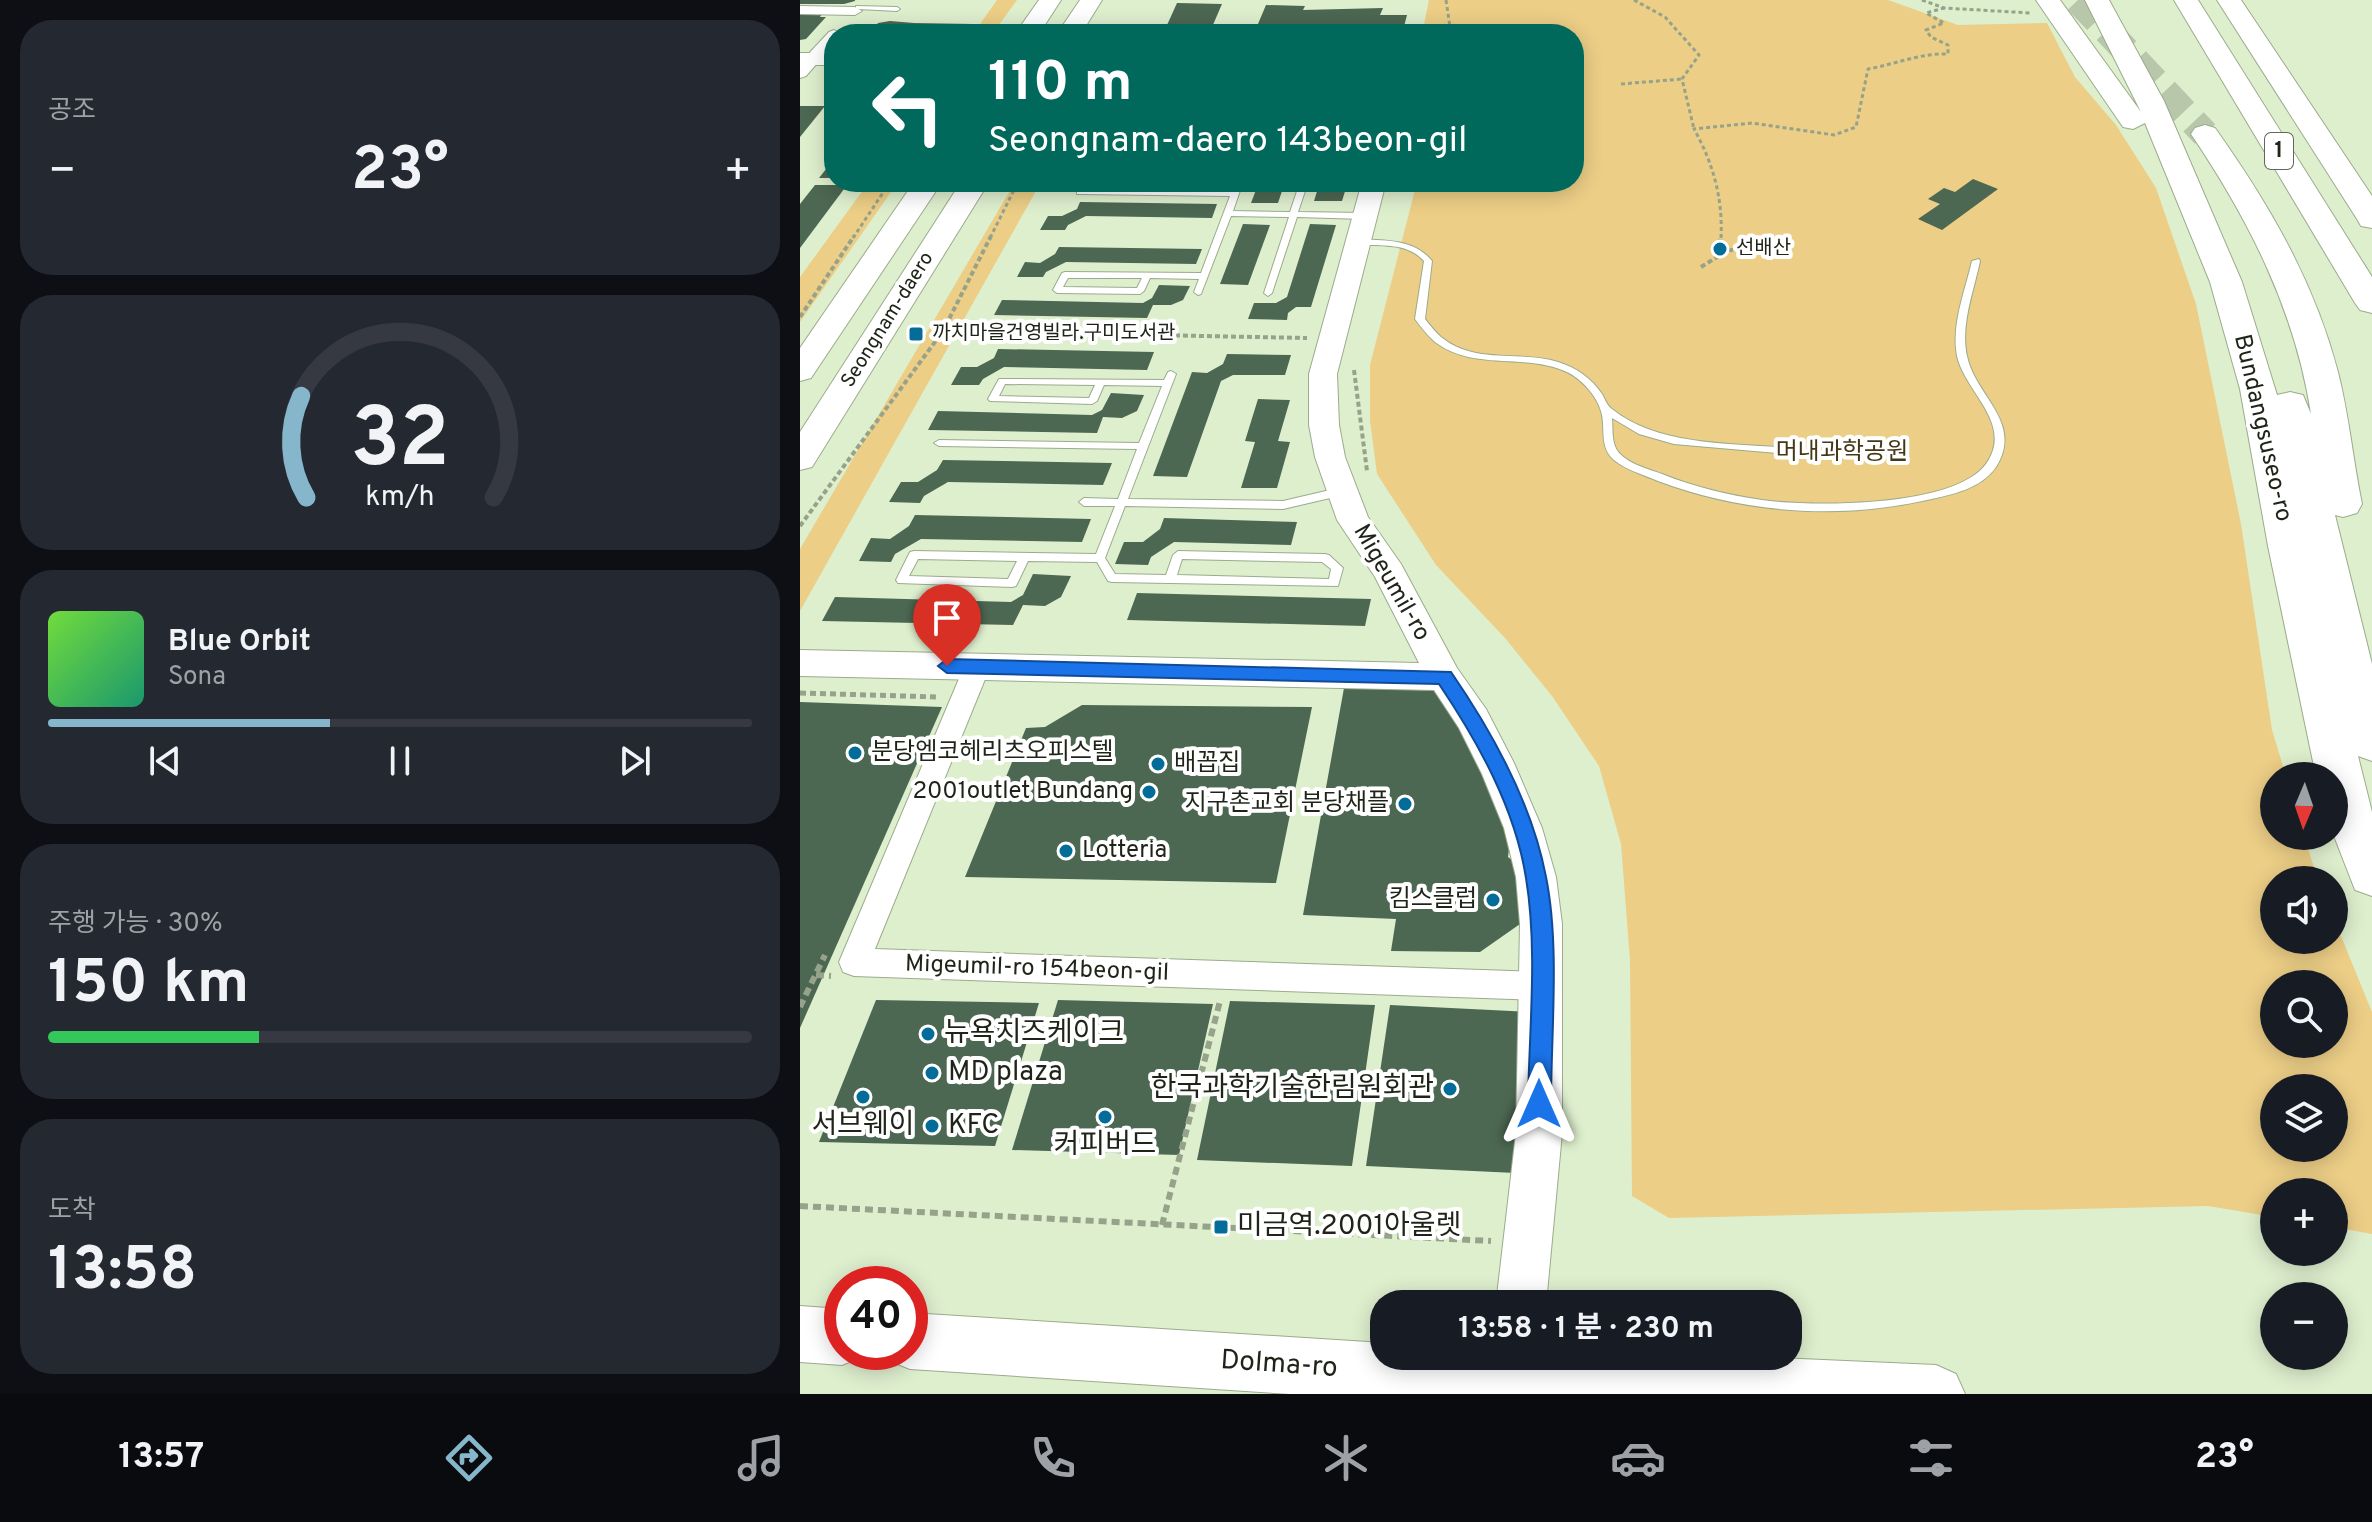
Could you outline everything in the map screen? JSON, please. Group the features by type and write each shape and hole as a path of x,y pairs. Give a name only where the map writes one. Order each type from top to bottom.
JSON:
{"highway":[{"name":"Bundangsuseo-ro","path":"2097,0 2150,101 2226,282 2258,389 2288,546 2346,805 2372,875"},
{"name":"Bundangsuseo-ro","path":"2114,0 2229,221 2254,281 2287,389 2356,688 2372,743"},
{"name":"1","path":"2186,0 2372,303"},
{"name":"1","path":"2229,0 2372,219"},
{"path":"2053,8 2198,220"},
{"path":"2205,134 2249,197 2285,262 2321,371 2333,458 2363,605 2356,688"}],"main road":[{"path":"1034,24 1050,0"},
{"path":"1075,24 1091,0"},
{"name":"Seongnam-daero","path":"800,371 921,192"},
{"name":"Seongnam-daero","path":"800,459 969,192"},
{"path":"800,1334 824,1336"},
{"name":"Dolma-ro","path":"928,1342 1514,1377 1936,1394"}],"street":[{"path":"800,10 859,6"},
{"path":"843,24 859,6"},
{"name":"Migeumil-ro","path":"1366,213 1323,374 1324,425 1330,457 1356,489 1353,520 1389,572 1444,677 1473,719 1501,774 1523,828 1536,877 1540,986 1539,1133 1522,1290"},
{"path":"800,663 1444,677"},
{"name":"Migeumil-ro 154beon-gil","path":"977,667 854,962 1540,986"}],"lane":[{"path":"859,6 897,9"},
{"path":"1080,192 1234,194 1198,292"},
{"path":"1268,293 1301,192"},
{"path":"1228,213 1366,213 1420,250 1428,261 1420,319 1429,333 1446,346 1491,360 1547,364 1572,371 1588,383 1606,410 1643,432 1674,441 1788,451"},
{"path":"1606,410 1607,442 1618,458 1702,493 1761,504 1824,510 1883,505 1945,493 1981,478 1996,456 1999,429 1992,407 1963,361 1961,345 1976,261"},
{"path":"1147,276 1140,291 1057,290 1065,275 1204,276"},
{"path":"1100,558 1169,379 1002,381 993,399 1092,401 1101,382"},
{"path":"939,443 1143,446"},
{"path":"1084,502 1283,505 1356,489"},
{"path":"1024,557 1012,583 902,580 914,555 1100,558"},
{"path":"1100,558 1112,578 1334,583 1337,568 1325,558 1178,555 1170,579"}],"path":[{"path":"1446,0 1450,24"},
{"path":"1634,0 1665,17 1699,55 1682,79 1694,129 1714,171 1720,198 1720,249 1717,257 1701,267"},
{"path":"1922,0 1944,8"},
{"path":"1694,129 1752,123 1834,135 1856,127 1868,69 1901,63 1925,53 1948,54 1948,45 1931,37 1926,30 1944,23 1926,13 1944,8 2053,8"},
{"path":"1621,84 1682,79"},
{"path":"800,317 883,192"},
{"path":"800,526 943,331 1013,192"},
{"path":"1720,249 1749,252"},
{"path":"943,331 1320,339"},
{"path":"1354,369 1356,489"},
{"path":"800,693 951,698"},
{"path":"800,1007 829,948"},
{"path":"816,975 846,976"},
{"path":"1162,1225 1223,988"},
{"path":"800,1206 1498,1242"}],"green space":[{"path":"997,0 1017,0 1000,24 980,24"},
{"name":"머내과학공원","path":"1429,0 1888,0 1958,25 2047,23 2075,77 2116,125 2156,188 2196,304 2241,524 2272,730 2282,762 2260,762 2260,850 2308,850 2314,866 2260,866 2260,954 2348,953 2372,1012 2372,1234 2348,1230 2348,1178 2260,1178 2260,1215 2208,1206 1669,1218 1632,1196 1630,960 1621,844 1599,766 1552,696 1505,638 1436,565 1377,474 1370,421 1370,365 1414,192 1584,192 1584,24 1424,24"},
{"path":"862,192 891,192 800,322 800,277"},
{"path":"1009,192 1035,192 800,611 800,549"}],"building":[{"path":"800,0 855,0 855,1 800,4"},
{"path":"1177,3 1222,4 1213,24 1168,24"},
{"path":"1266,5 1305,6 1303,10 1383,8 1380,15 1407,15 1405,24 1258,24"},
{"path":"800,14 822,14 820,17 826,17 806,39 800,40"},
{"path":"890,21 972,24 877,24"},
{"path":"800,106 824,106 824,107 800,137"},
{"path":"1973,179 1998,189 1942,230 1918,219 1940,204 1928,199 1944,188 1955,192"},
{"path":"815,185 824,185 824,192 842,192 800,248 800,204"},
{"path":"1255,192 1282,192 1278,203 1251,203"},
{"path":"1317,192 1345,192 1342,201 1314,201"},
{"path":"1080,202 1217,204 1212,218 1086,216 1068,225 1065,230 1040,230 1048,216 1062,216 1077,209"},
{"path":"1243,224 1270,225 1248,285 1220,284"},
{"path":"1310,224 1336,225 1311,307 1296,307 1288,313 1287,320 1248,319 1254,303 1276,303 1287,297"},
{"path":"1059,247 1202,249 1196,264 1066,262 1046,272 1043,277 1017,277 1025,262 1040,263 1055,254"},
{"path":"1159,285 1190,286 1183,300 1171,305 1153,305 1147,318 994,315 1002,300 1143,303 1152,298"},
{"path":"998,349 1154,352 1147,370 1004,367 983,379 979,385 951,385 961,367 977,367 994,358"},
{"path":"1227,354 1291,355 1285,375 1233,375 1221,381 1187,477 1153,476 1192,372 1207,373 1223,364"},
{"path":"1111,393 1144,395 1137,411 1122,418 1103,417 1097,433 928,430 938,411 1092,415 1102,410"},
{"path":"1258,399 1290,400 1278,441 1290,442 1277,488 1241,488 1255,442 1245,441"},
{"path":"943,460 1112,463 1103,485 948,482 924,496 920,503 889,502 901,482 918,482 937,470"},
{"path":"915,515 1091,519 1082,542 921,539 895,554 891,562 859,561 871,538 890,539 909,526"},
{"path":"1164,518 1297,522 1291,545 1174,542 1151,557 1148,565 1115,564 1124,542 1143,542 1160,529"},
{"path":"1033,574 1071,576 1061,597 1045,606 1023,605 1013,625 822,621 835,597 1011,602 1023,595"},
{"path":"1137,593 1371,599 1365,626 1127,620"},
{"path":"1344,688 1444,691 1512,825 1508,857 1525,870 1520,924 1480,952 1391,951 1396,919 1303,915"},
{"path":"800,702 942,707 800,1028"},
{"path":"1082,705 1312,707 1276,883 965,877 1026,728 1045,727"},
{"name":"MD plaza","path":"876,1000 1039,1003 995,1146 819,1142"},
{"path":"1058,1000 1213,1004 1179,1155 1012,1150"},
{"path":"1230,1001 1375,1005 1352,1166 1197,1160"},
{"name":"한국과학기술한림원회관","path":"1390,1005 1529,1012 1516,1173 1366,1166"}],"tunnel":[{"path":"2078,0 2205,134"}],"place":[{"name":"선배산","path":"1720,249"},
{"name":"까치마을건영빌라.구미도서관","path":"916,334"},
{"name":"분당엠코헤리츠오피스텔","path":"855,753"},
{"name":"배꼽집","path":"1158,764"},
{"name":"2001outlet Bundang","path":"1149,792"},
{"name":"지구촌교회 분당채플","path":"1405,804"},
{"name":"Lotteria","path":"1066,851"},
{"name":"킴스클럽","path":"1493,900"},
{"name":"뉴욕치즈케이크","path":"928,1034"},
{"name":"MD plaza","path":"932,1073"},
{"name":"한국과학기술한림원회관","path":"1450,1089"},
{"name":"서브웨이","path":"863,1097"},
{"name":"커피버드","path":"1105,1117"},
{"name":"KFC","path":"932,1126"},
{"name":"미금역.2001아울렛","path":"1221,1227"}],"route":[{"path":"947,666 1444,677 1473,719 1501,774 1523,828 1536,877 1541,924 1539,1104"}]}
